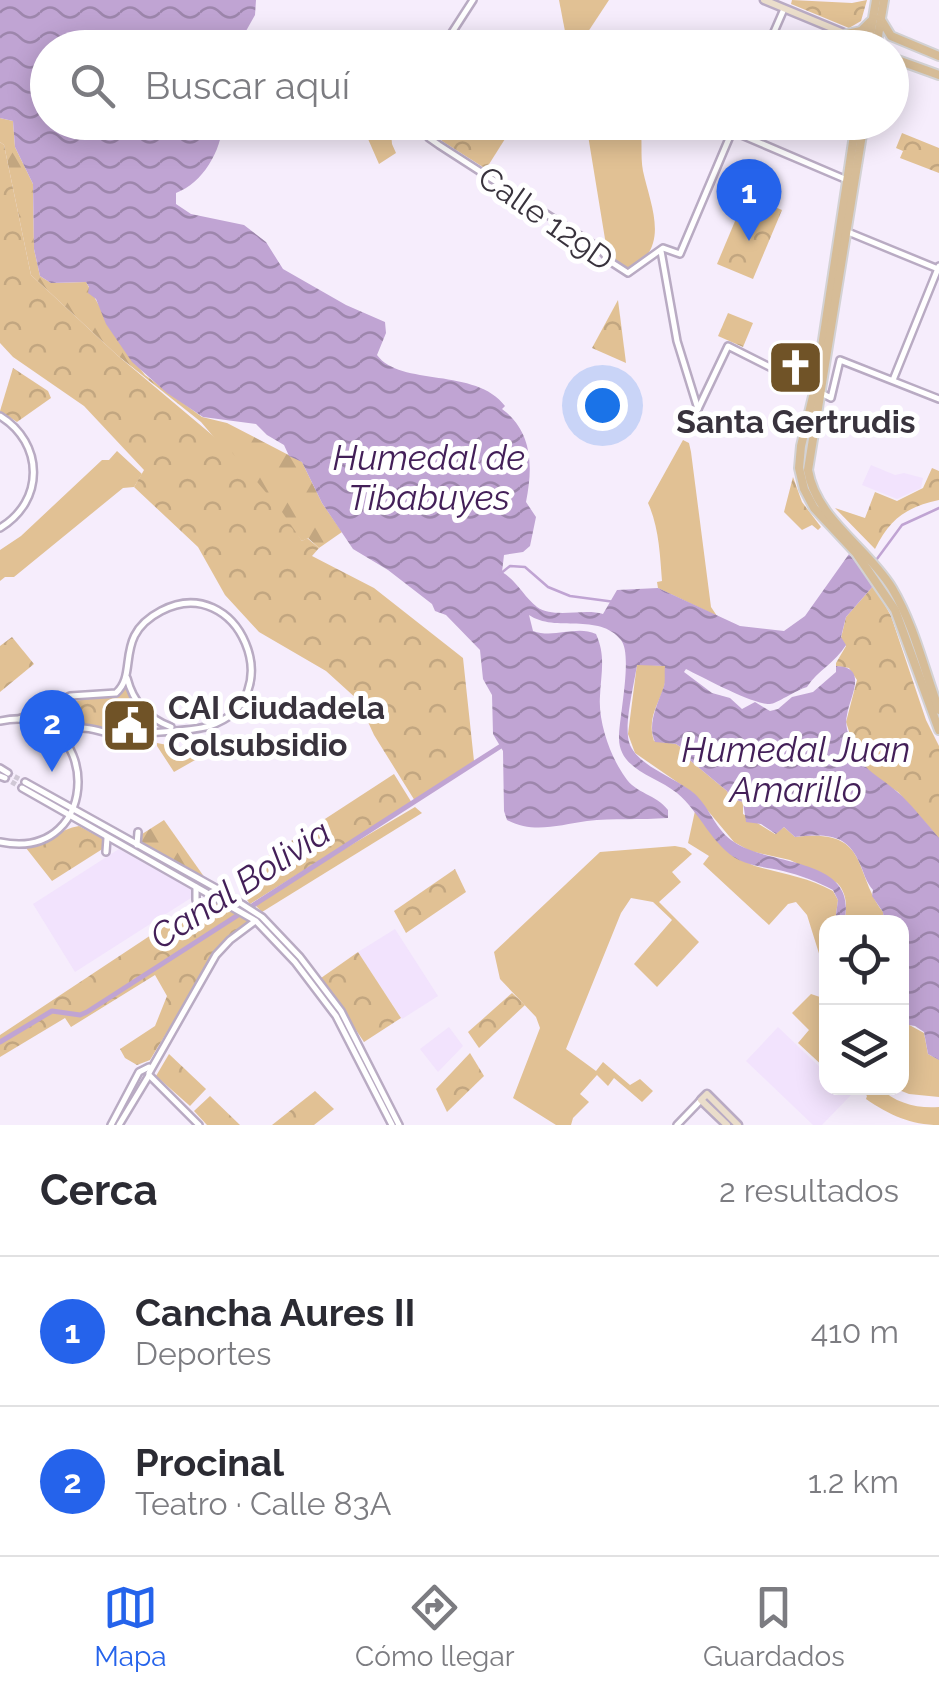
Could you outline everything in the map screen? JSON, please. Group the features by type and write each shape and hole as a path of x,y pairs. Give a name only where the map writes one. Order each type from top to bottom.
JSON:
{"main road":[{"path":"764,0 833,30"},
{"path":"873,30 880,0"},
{"path":"800,15 837,30"},
{"path":"862,30 876,18"},
{"path":"876,18 886,30"},
{"path":"909,44 939,56"},
{"path":"909,62 939,73"},
{"path":"854,140 823,394 809,447 808,470 812,489 824,510 886,586 912,630 939,710"},
{"path":"844,231 861,140"},
{"path":"823,394 800,460 800,476 810,501 858,550"},
{"path":"886,586 939,730"},
{"path":"704,1097 727,1125"},
{"path":"704,1097 738,1125"}],"street":[{"path":"453,30 472,0"},
{"path":"775,30 784,8"},
{"name":"Calle 129D","path":"432,140 599,248 628,273 662,249 680,254 728,140"},
{"path":"753,140 848,180"},
{"path":"844,231 938,268 893,380"},
{"path":"662,249 677,341 698,409 728,346 823,394 840,360 939,398"},
{"path":"0,416 23,435 33,457 34,482 26,504 0,528"},
{"path":"0,721 19,718 70,696 116,693 124,684 127,652 144,622 168,608 192,604 213,608 235,624 248,644 252,668 247,691 234,711 208,727 116,734 80,728 72,734 70,747"},
{"path":"126,675 132,695 144,711 178,729"},
{"path":"1,843 36,841 56,831 72,812 78,797 79,771 70,747 48,727 19,718"},
{"path":"24,785 137,845 259,919 300,957 333,1000 360,1046 397,1125"},
{"path":"72,812 106,835 241,907"},
{"path":"137,845 138,832"},
{"path":"106,835 106,852"},
{"path":"195,884 196,900"},
{"path":"119,1125 216,954 259,919"},
{"path":"147,1074 199,1125"},
{"path":"111,1125 147,1074"},
{"path":"677,1125 704,1097"}],"shaded area":[{"path":"871,465 895,475 923,478 921,488 897,499 862,485"},
{"path":"119,849 193,890 194,896 75,972 33,904"},
{"path":"395,929 438,996 402,1019 358,952"},
{"path":"449,1027 463,1046 438,1072 420,1049"},
{"path":"778,1027 819,1066 819,1095 851,1095 822,1125 813,1125 746,1061"}],"green space":[{"path":"559,0 609,0 589,30 565,30"},
{"path":"792,0 867,0 861,21 849,28 791,4"},
{"path":"0,118 13,121 15,147 33,184 34,249 40,276 51,283 86,282 118,340 145,375 202,417 227,423 302,462 342,532 319,548 308,538 302,541 201,422 117,355 31,275 4,145 0,142"},
{"path":"909,136 939,148 939,173 900,158 903,151 896,148 899,140 909,140"},
{"path":"368,140 392,140 396,153 379,164"},
{"path":"441,140 504,140 486,169"},
{"path":"589,140 641,140 654,239 650,251 627,270 612,258 606,245"},
{"path":"0,142 4,145 31,275 117,355 230,450 302,541 307,538 319,548 312,556 374,588 463,658 474,761 415,801 374,735 358,700 326,671 259,632 225,595 198,547 134,487 144,470 84,406 13,357 0,343"},
{"path":"746,195 782,210 753,279 717,264"},
{"path":"618,300 626,363 592,348"},
{"path":"728,313 753,323 743,347 718,336"},
{"path":"13,368 48,391 51,398 17,422 0,411"},
{"path":"683,440 689,443 691,452 711,607 717,616 658,588 657,582 662,581 660,551 648,503"},
{"path":"117,451 142,474 134,487 123,488 14,577 0,581 0,550"},
{"path":"932,468 939,471 939,500 900,516 875,549 835,508 865,518 875,492 897,501 923,488"},
{"path":"793,477 802,502 821,527 818,530 812,525 802,530 784,512"},
{"path":"874,585 891,616 926,720 939,746 939,838 898,792 871,775 857,756 846,722 857,680 849,668 836,666 846,646 841,638 846,617"},
{"path":"12,637 34,664 0,692 0,646"},
{"path":"637,664 666,666 665,683 653,717 654,741 676,744 685,750 686,757 727,791 730,798 743,802 743,814 775,834 784,827 795,837 819,836 848,846 883,915 845,915 846,902 837,883 790,860 750,851 734,842 693,793 635,753 628,734"},
{"path":"126,688 134,704 155,723 153,729 109,730 83,725 68,740 34,718 75,701 115,695"},
{"path":"223,740 225,743 174,772 157,746 188,749"},
{"path":"394,774 412,803 250,904 242,893 265,858"},
{"path":"415,807 422,813 262,912 253,903"},
{"path":"695,811 722,842 748,863 833,891 838,900 836,915 819,915 819,954 807,915 796,902 788,904 769,925 703,864 709,856 688,843"},
{"path":"164,820 205,878 139,842 139,836"},
{"path":"79,826 103,839 104,848 52,881 26,848"},
{"path":"675,846 692,854 672,872 681,882 659,902 699,942 657,987 634,964 672,920 653,902 631,898 621,913 566,1049 596,1071 603,1062 630,1085 640,1079 653,1091 642,1102 614,1078 608,1086 597,1075 580,1094 589,1102 571,1125 556,1125 513,1098 540,1028 536,1017 500,979 494,952 600,852"},
{"path":"455,869 466,892 406,933 394,911"},
{"path":"207,898 249,922 218,948 150,1060 137,1065 125,1058 120,1049 155,1026 167,996 155,975 71,1027 65,1018 0,1057 0,1035"},
{"path":"358,952 401,1018 364,1042 321,978"},
{"path":"512,993 525,1005 479,1048 468,1032"},
{"path":"811,994 819,997 819,1062 798,1043 809,1030 792,1013"},
{"path":"909,1025 924,1033 928,1054 939,1060 939,1097 909,1094"},
{"path":"470,1053 484,1076 447,1112 436,1089"},
{"path":"169,1054 206,1089 190,1106 156,1076"},
{"path":"315,1091 334,1109 314,1125 272,1125"},
{"path":"889,1095 907,1104 939,1107 939,1125 892,1114 866,1099"},
{"path":"210,1096 240,1125 207,1125 194,1111"}],"water":[{"name":"Humedal de Tibabuyes","path":"0,0 256,0 255,15 247,30 30,30 30,140 220,140 202,174 176,193 176,204 191,214 244,225 266,242 283,269 385,322 386,333 377,355 388,365 476,386 505,406 502,409 520,428 530,463 526,502 536,517 530,546 523,552 504,555 502,572 537,607 552,612 603,614 617,590 658,588 740,626 784,631 805,616 849,554 874,585 846,617 841,637 846,645 807,687 773,703 762,703 686,669 684,672 742,709 755,702 770,711 792,697 813,692 836,672 836,666 852,671 855,684 846,724 854,750 865,766 902,796 939,838 939,1060 928,1054 924,1032 909,1025 909,915 883,915 855,854 842,841 795,837 784,827 776,834 761,824 746,822 743,802 730,798 727,791 686,757 685,750 676,744 655,742 652,722 664,686 665,666 637,665 628,725 633,750 648,765 695,794 722,832 734,842 826,874 839,885 845,901 844,915 836,915 838,900 833,890 796,875 755,866 730,854 677,793 625,758 619,738 626,659 621,640 612,632 589,625 551,623 529,615 533,631 596,634 602,657 601,717 610,749 630,783 663,805 668,818 597,820 536,828 507,820 503,751 493,734 492,695 483,679 480,650 446,615 435,611 432,604 388,570 353,549 322,503 302,462 289,456 284,445 256,424 203,417 167,393 132,362 106,324 96,299 88,293 86,282 51,283 40,276 34,249 33,184 15,147 13,121 0,118"}],"waterway":[{"path":"874,563 902,525 939,508"},
{"path":"500,574 510,566 525,567 548,587 570,596 615,602"},
{"name":"Canal Bolivia","path":"0,1042 52,1011 80,1015 87,1012 501,746"}],"tunnel":[{"path":"8,773 25,782"},
{"path":"5,778 22,788"}],"place":[{"name":"Cancha Aures II","path":"749,241"},
{"name":"Santa Gertrudis","path":"796,367"},
{"name":"CAI Ciudadela Colsubsidio","path":"129,725"},
{"name":"Procinal","path":"52,772"}],"water label":[{"name":"Humedal Juan Amarillo","path":"796,769"}]}
